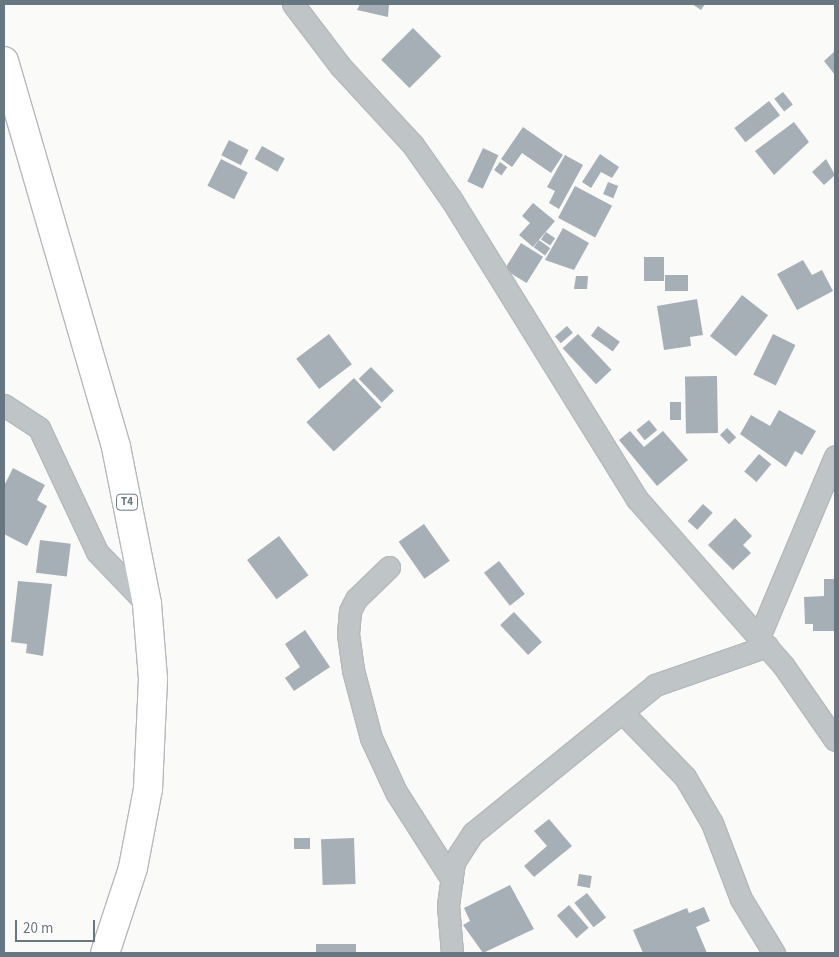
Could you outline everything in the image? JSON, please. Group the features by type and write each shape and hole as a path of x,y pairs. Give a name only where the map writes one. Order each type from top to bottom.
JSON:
{"highway":[{"name":"T4","path":"4,61 116,447 147,604 153,679 148,789 133,868 105,953"}],"street":[{"path":"293,4 341,67 413,145 451,199 637,500 763,641 835,740"},
{"path":"4,405 39,428 97,552 147,604"},
{"path":"452,953 448,936 454,862 473,833 655,685 763,641 835,456"},
{"path":"389,567 360,594 350,611 348,634 353,670 370,738 396,792 452,880"},
{"path":"622,712 686,777 712,824 741,899 774,953"}],"building":[{"path":"360,4 389,4 388,17 357,10"},
{"path":"692,4 705,4 701,10"},
{"path":"413,28 441,56 409,88 381,60"},
{"path":"835,51 835,75 824,61"},
{"path":"783,92 793,105 784,111 774,99"},
{"path":"769,101 780,115 745,142 734,128"},
{"path":"794,122 809,142 774,175 755,151"},
{"path":"523,127 563,155 551,173 522,153 512,167 501,159"},
{"path":"229,140 249,150 241,165 221,155"},
{"path":"262,146 285,159 277,172 255,159"},
{"path":"483,148 498,155 483,189 467,182"},
{"path":"600,154 619,167 612,178 601,172 591,188 582,182"},
{"path":"565,155 583,165 559,209 549,203 555,191 547,187"},
{"path":"221,159 248,173 234,199 207,186"},
{"path":"826,159 835,175 824,185 812,172"},
{"path":"500,162 507,167 501,175 494,170"},
{"path":"608,182 618,186 613,198 603,194"},
{"path":"575,186 612,206 595,238 558,218"},
{"path":"533,203 555,221 533,247 519,235 530,223 522,216"},
{"path":"563,228 589,243 574,270 545,260"},
{"path":"546,232 555,238 550,246 541,239"},
{"path":"539,240 550,248 545,256 534,247"},
{"path":"521,243 543,257 527,283 505,269"},
{"path":"644,257 664,257 664,281 644,281"},
{"path":"803,260 812,275 822,270 833,291 797,310 777,274"},
{"path":"665,275 688,275 688,291 665,291"},
{"path":"576,276 588,276 587,289 574,289"},
{"path":"742,295 768,315 736,356 710,336"},
{"path":"697,299 703,335 690,337 691,346 664,350 657,306"},
{"path":"567,326 573,333 561,343 555,336"},
{"path":"598,326 620,342 613,352 591,336"},
{"path":"329,334 352,364 319,389 296,359"},
{"path":"578,334 611,370 596,384 563,348"},
{"path":"773,334 795,345 776,385 753,374"},
{"path":"371,367 394,391 382,403 359,379"},
{"path":"717,376 718,433 686,434 685,377"},
{"path":"354,378 381,407 334,452 306,422"},
{"path":"670,402 681,402 681,420 670,420"},
{"path":"779,410 816,431 802,455 795,451 786,467 740,434 751,415 770,426"},
{"path":"649,420 657,430 645,440 637,430"},
{"path":"727,428 736,437 729,444 720,435"},
{"path":"630,431 644,447 663,431 688,460 657,486 619,440"},
{"path":"759,454 771,464 756,482 744,472"},
{"path":"13,468 45,485 37,500 47,506 27,546 4,534 4,486"},
{"path":"703,504 713,513 697,530 688,521"},
{"path":"735,518 752,536 743,545 751,553 733,570 708,545"},
{"path":"424,524 450,561 424,579 399,542"},
{"path":"279,536 308,575 277,599 247,560"},
{"path":"40,540 71,544 67,577 36,573"},
{"path":"499,561 525,594 510,606 484,573"},
{"path":"824,579 835,579 835,631 813,631 813,624 805,624 804,597 824,596"},
{"path":"18,581 52,584 43,656 26,653 27,644 11,642"},
{"path":"514,612 542,642 528,655 500,625"},
{"path":"305,630 330,667 294,691 285,678 300,667 285,644"},
{"path":"549,819 572,846 534,877 524,866 547,846 534,831"},
{"path":"294,838 310,838 310,849 294,849"},
{"path":"354,838 356,884 323,885 321,839"},
{"path":"579,874 592,876 590,888 577,886"},
{"path":"510,885 534,929 483,953 463,925 470,921 464,908"},
{"path":"587,893 606,917 593,927 574,903"},
{"path":"569,905 589,928 577,938 557,915"},
{"path":"704,907 710,921 696,927 707,953 643,953 633,930 687,908 689,913"},
{"path":"316,944 356,944 356,953 316,953"}]}
